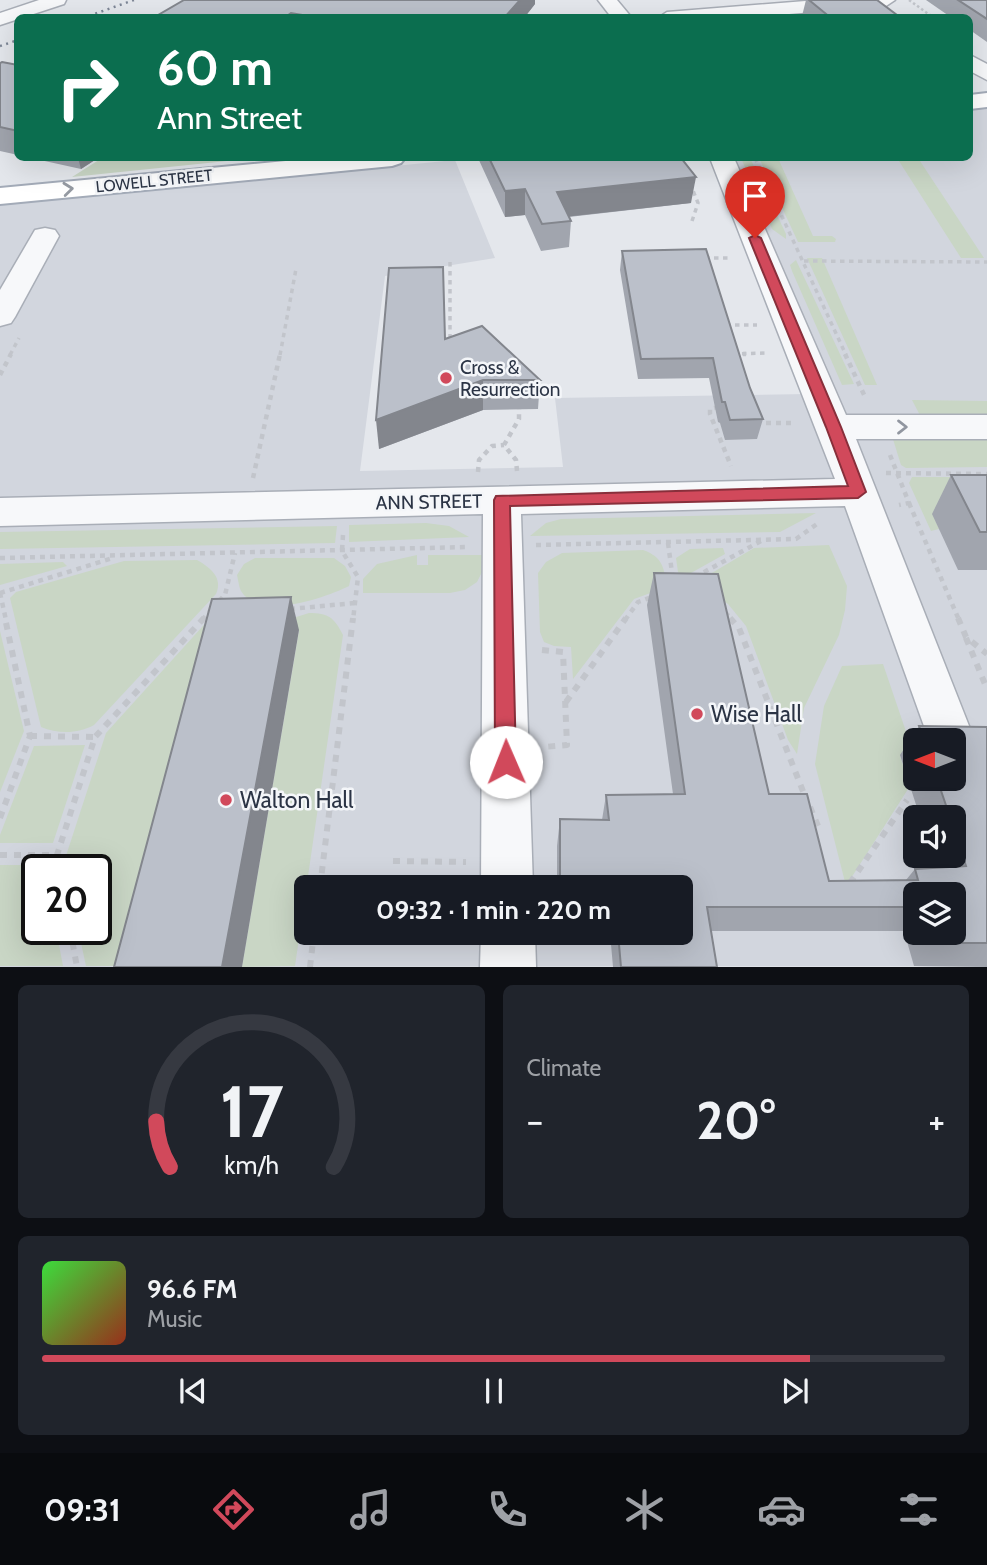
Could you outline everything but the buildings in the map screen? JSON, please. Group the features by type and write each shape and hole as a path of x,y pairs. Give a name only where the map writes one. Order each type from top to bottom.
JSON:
{"main road":[{"name":"LOWELL STREET","path":"0,196 362,161"}],"street":[{"path":"15,14 57,0"},
{"path":"607,0 619,14"},
{"path":"716,14 886,0 906,6"},
{"path":"973,63 987,74"},
{"path":"723,161 834,427 947,728"},
{"path":"0,317 45,236"},
{"path":"834,427 987,427"},
{"path":"499,486 507,875"},
{"name":"ANN STREET","path":"0,512 499,486 861,501"},
{"path":"508,945 508,967"}],"path":[{"path":"906,6 925,14"},
{"path":"756,161 879,427 987,689"},
{"path":"692,221 698,203 694,187 687,180 695,179"},
{"path":"700,257 763,257"},
{"path":"804,261 987,261"},
{"path":"450,262 450,342"},
{"path":"251,485 269,415 296,269"},
{"path":"720,325 757,325"},
{"path":"729,354 768,353"},
{"path":"504,445 520,419 518,391"},
{"path":"724,407 710,409 709,416 723,441 734,474"},
{"path":"752,423 793,423"},
{"path":"504,445 516,460 499,486 479,460 492,446 504,445"},
{"path":"897,473 987,474"},
{"path":"532,545 796,539 828,517 861,501 909,503"},
{"path":"321,875 358,577 342,551 343,527"},
{"path":"685,582 762,540"},
{"path":"668,543 674,589"},
{"path":"0,558 480,546"},
{"path":"57,854 95,737 225,595 235,553"},
{"path":"0,818 30,736 0,593 120,555"},
{"path":"566,703 638,602 662,593"},
{"path":"225,595 236,600"},
{"path":"286,610 355,603"},
{"path":"723,609 739,628 783,746 818,826"},
{"path":"965,638 987,654"},
{"path":"30,736 95,737"},
{"path":"847,888 907,800"},
{"path":"0,855 21,855"},
{"path":"73,945 77,967"},
{"path":"310,967 313,945"}],"shaded area":[{"path":"987,106 987,966 0,967 0,205 455,161 495,258 385,276 360,471 563,467 555,398 808,394 714,161 973,161 973,108"}],"green space":[{"path":"97,161 227,161 72,177"},
{"path":"742,161 751,161 786,239 772,229"},
{"path":"760,161 779,161 813,236 832,236 836,239 835,242 798,242"},
{"path":"899,161 920,161 984,258 961,258"},
{"path":"807,258 822,258 877,385 865,385"},
{"path":"796,260 854,384 842,385 792,271 790,265"},
{"path":"912,400 987,401 987,420 923,421"},
{"path":"892,436 987,436 987,467 906,468 901,465"},
{"path":"912,477 987,477 933,515 939,529 931,531 909,483"},
{"path":"816,513 780,532 530,536 546,523 561,519"},
{"path":"426,523 449,526 469,537 349,542 349,525"},
{"path":"337,526 335,543 0,549 0,532"},
{"path":"829,545 847,586 845,610 839,635 804,708 797,754 788,740 746,626 728,604 695,583 754,548"},
{"path":"723,548 725,554 682,578 678,572 676,558 690,549"},
{"path":"643,550 659,560 667,587 634,599 573,679 571,647 554,646 544,642 540,632 538,573 546,562 562,553"},
{"path":"417,555 417,565 428,565 428,555 482,555 483,570 477,582 465,590 450,593 363,593 363,579 377,564"},
{"path":"255,558 334,558 345,566 351,577 349,586 309,601 277,606 262,605 250,600 241,591 237,575 244,564"},
{"path":"197,560 207,566 217,578 216,594 94,725 68,732 41,727 10,598 16,592 124,561"},
{"path":"63,562 67,566 0,585 0,564"},
{"path":"309,613 321,614 330,617 343,635 308,875 294,875 294,945 298,945 295,966 242,967 299,631 290,619"},
{"path":"212,616 141,966 86,966 81,945 112,945 112,854 67,854 106,733"},
{"path":"0,631 24,731 0,792"},
{"path":"883,664 905,728 903,756 900,756 903,765 903,791 907,791 846,886 815,764 824,706 842,666"},
{"path":"85,745 53,843 0,843 0,835 34,746"},
{"path":"0,865 21,865 21,945 59,945 63,966 0,966"}],"railway":[{"path":"94,14 134,0"},
{"path":"0,46 14,41"}],"place":[{"name":"Cross & Resurrection","path":"446,378"},
{"name":"Wise Hall","path":"697,714"},
{"name":"Walton Hall","path":"226,800"}],"route":[{"path":"506,762 502,500 858,492 834,427 755,238"}]}
